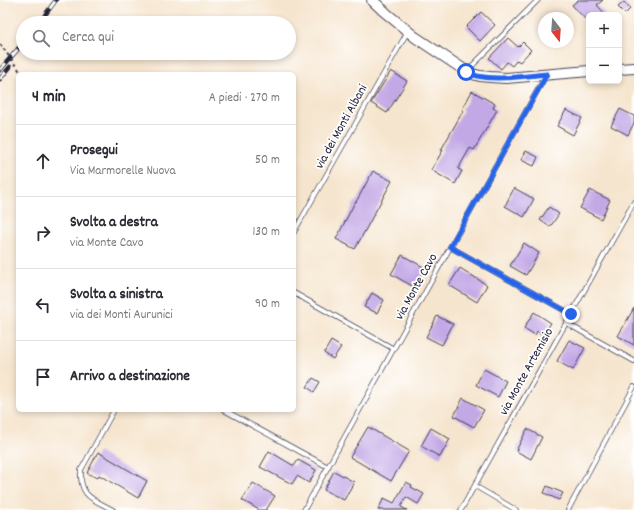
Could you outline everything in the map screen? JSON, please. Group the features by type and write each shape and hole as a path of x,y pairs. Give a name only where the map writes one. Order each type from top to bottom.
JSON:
{"street":[{"path":"372,0 421,42 466,72 480,76 506,78 586,70"},
{"path":"622,69 634,68"}],"lane":[{"path":"466,72 538,0"},
{"name":"via dei Monti Albani","path":"296,228 408,31"},
{"name":"via Monte Cavo","path":"304,510 547,74"},
{"name":"via Monte Artemisio","path":"461,510 634,202"},
{"path":"450,247 571,314"},
{"path":"296,294 394,349"},
{"path":"566,323 634,361"},
{"path":"568,510 634,388"},
{"path":"113,412 81,470 81,480 87,495 113,510"},
{"path":"228,412 328,467"},
{"path":"475,486 516,510"}],"path":[{"path":"0,44 21,72"}],"building":[{"path":"578,0 603,0 597,5 603,12 586,12 586,20 572,5"},
{"path":"624,2 630,9 625,14 618,7"},
{"path":"481,12 495,25 480,41 466,27"},
{"path":"508,38 518,47 523,42 531,50 520,62 517,60 512,66 507,62 501,69 489,58"},
{"path":"391,71 407,81 387,113 371,103"},
{"path":"472,91 495,104 493,108 497,110 474,150 470,148 458,169 462,171 455,184 431,170 443,150 441,150 463,111 462,110"},
{"path":"620,109 634,116 634,123 628,135 611,126"},
{"path":"566,110 582,118 573,135 557,126"},
{"path":"526,151 538,157 534,166 521,160"},
{"path":"373,171 392,181 355,249 336,239"},
{"path":"514,188 534,199 524,217 505,206"},
{"path":"590,190 610,200 601,219 580,208"},
{"path":"549,207 559,214 550,227 540,220"},
{"path":"524,243 539,253 526,275 510,266"},
{"path":"402,255 425,268 414,287 391,274"},
{"path":"460,268 487,285 477,302 449,285"},
{"path":"372,293 384,300 377,313 364,307"},
{"path":"634,308 634,345 618,336"},
{"path":"534,312 551,323 543,335 537,331 535,335 524,328"},
{"path":"437,316 453,324 442,345 426,337"},
{"path":"569,340 585,348 573,370 557,361"},
{"path":"331,341 341,347 333,359 324,353"},
{"path":"484,369 506,381 498,397 476,385"},
{"path":"313,378 320,382 314,392 307,387"},
{"path":"463,398 484,410 474,427 454,416"},
{"path":"368,427 409,451 391,481 350,457"},
{"path":"431,428 450,439 440,457 421,446"},
{"path":"527,429 542,437 531,459 516,451"},
{"path":"269,451 294,466 298,460 316,470 309,483 297,476 292,484 260,467"},
{"path":"98,452 147,481 138,498 99,475 97,478 87,473"},
{"path":"334,471 354,482 344,500 324,490"},
{"path":"406,482 412,485 411,487 424,494 418,504 406,497 401,507 407,510 378,510 384,498 394,503"},
{"path":"253,483 275,496 266,510 259,510 242,500"},
{"path":"547,486 563,493 559,500 544,493"}],"railway":[{"path":"44,16 56,0"},
{"path":"0,70 16,51"},
{"path":"0,79 10,67"}],"route":[{"path":"466,72 480,76 506,78 547,74 450,247 571,314"}]}
